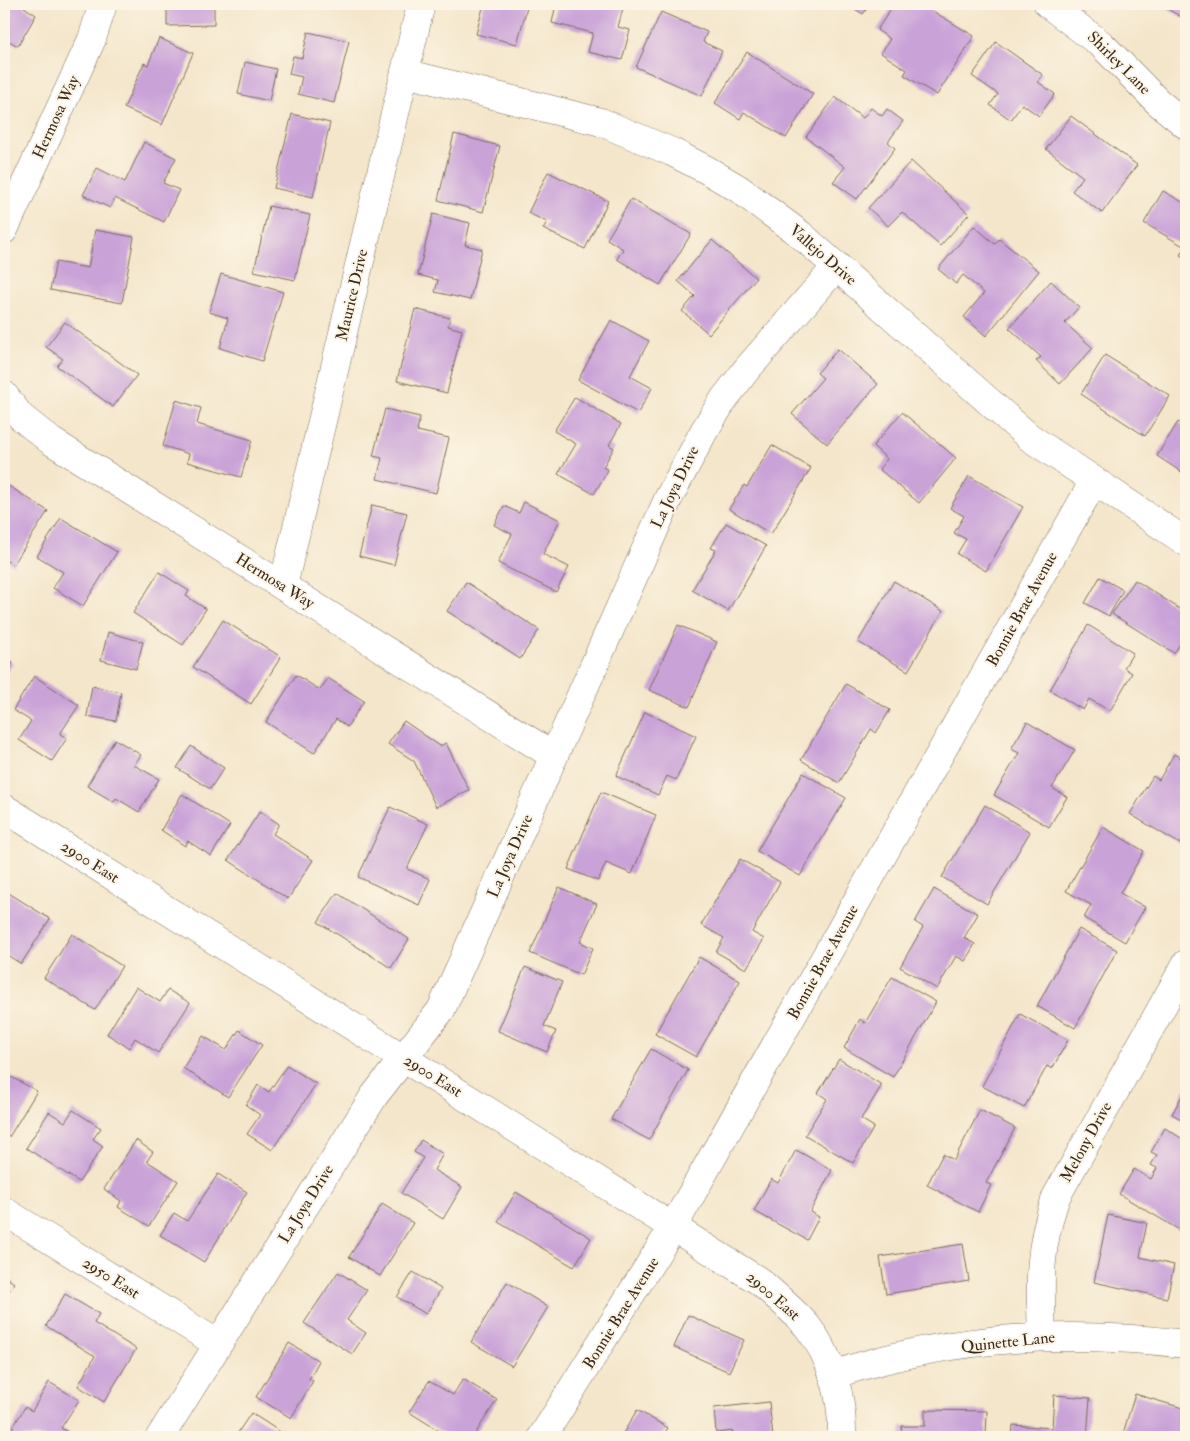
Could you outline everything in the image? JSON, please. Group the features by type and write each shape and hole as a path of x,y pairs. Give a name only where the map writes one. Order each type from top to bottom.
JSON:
{"street":[{"name":"Hermosa Way","path":"4,230 92,39 103,4"},
{"name":"Maurice Drive","path":"283,586 421,4"},
{"name":"Shirley Lane","path":"1048,4 1102,44 1158,102 1186,126"},
{"name":"Vallejo Drive","path":"405,73 601,122 672,152 739,189 794,229 837,266 1007,420 1186,542"},
{"name":"La Joya Drive","path":"160,1437 374,1096 441,1010 668,499 704,431 747,369 837,266"},
{"name":"Hermosa Way","path":"4,396 20,417 36,431 554,756"},
{"name":"Bonnie Brae Avenue","path":"542,1437 673,1227 1094,481"},
{"name":"2900 East","path":"4,808 759,1281 806,1325 818,1341 833,1375 842,1409 842,1437"},
{"name":"Melony Drive","path":"1042,1336 1041,1260 1044,1237 1056,1197 1186,964"},
{"name":"2950 East","path":"4,1211 218,1344"},
{"name":"Quinette Lane","path":"833,1375 875,1361 1004,1339 1042,1336 1131,1338 1186,1344"}],"building":[{"path":"4,4 26,4 24,7 36,15 18,46 4,38"},
{"path":"167,4 214,4 214,25 167,26"},
{"path":"484,4 528,4 517,44 476,34"},
{"path":"556,4 624,4 618,27 630,30 622,60 588,52 593,33 552,23"},
{"path":"847,4 870,4 863,14"},
{"path":"894,4 921,4 974,36 937,95 904,75 907,70 881,53 890,39 877,30"},
{"path":"1159,4 1186,4 1186,15 1183,18"},
{"path":"661,12 707,32 703,42 722,51 702,96 636,67"},
{"path":"308,32 349,41 334,103 298,94 302,77 289,74 293,56 302,58"},
{"path":"159,38 193,53 162,125 124,108 144,63 148,65"},
{"path":"996,42 1043,75 1038,82 1055,94 1039,116 1022,104 1011,120 990,105 998,94 972,76"},
{"path":"747,52 813,94 786,138 744,112 740,119 715,103"},
{"path":"245,62 276,69 269,101 238,94"},
{"path":"835,97 863,118 871,108 882,116 887,109 903,121 888,142 895,148 857,199 833,182 845,167 806,137"},
{"path":"292,114 330,123 313,197 274,188"},
{"path":"1071,116 1137,165 1102,213 1072,191 1083,177 1046,149"},
{"path":"454,134 500,146 483,212 438,200"},
{"path":"144,142 176,158 163,183 179,190 164,222 115,198 110,208 83,195 97,168 125,182"},
{"path":"911,161 969,214 940,246 902,212 888,226 868,208"},
{"path":"548,172 608,201 585,249 543,229 547,222 528,213"},
{"path":"1163,191 1186,204 1186,259 1180,255 1185,247 1144,223"},
{"path":"631,199 691,234 660,285 617,259 623,249 607,239"},
{"path":"269,206 310,215 295,280 254,271"},
{"path":"433,214 470,223 465,245 482,249 470,300 435,292 438,280 418,275"},
{"path":"974,226 995,244 999,239 1039,271 986,336 964,317 984,293 963,275 956,284 938,269"},
{"path":"95,230 134,237 122,303 50,290 56,262 88,268"},
{"path":"712,240 756,278 709,334 682,311 695,296 678,281"},
{"path":"221,274 283,292 262,361 220,348 228,318 209,312"},
{"path":"1051,281 1079,307 1065,323 1093,348 1060,384 1036,361 1041,357 1009,328"},
{"path":"415,309 450,318 448,326 462,330 447,393 397,381"},
{"path":"611,320 649,341 630,376 652,388 638,413 578,380"},
{"path":"65,322 137,375 113,407 57,366 63,359 46,347"},
{"path":"838,349 878,384 827,444 792,414 823,378 817,373"},
{"path":"1105,355 1170,396 1145,436 1081,394"},
{"path":"575,397 621,424 609,445 614,448 603,467 608,470 594,494 558,474 576,444 554,431"},
{"path":"176,400 201,408 197,424 252,440 241,477 187,462 189,454 163,446"},
{"path":"385,409 420,417 417,431 449,438 436,493 377,479 382,458 373,456"},
{"path":"902,412 956,458 919,503 879,469 887,459 873,446"},
{"path":"1178,422 1186,427 1186,475 1157,456"},
{"path":"772,445 811,468 771,534 729,509 744,485 747,487"},
{"path":"969,476 1023,507 986,571 957,554 966,539 954,533 964,516 950,508"},
{"path":"4,483 48,511 13,565 4,559"},
{"path":"524,502 560,520 543,554 569,567 556,592 498,563 512,534 494,525 504,506 519,513"},
{"path":"372,505 407,513 394,565 359,556"},
{"path":"61,518 117,552 83,606 53,588 63,572 37,556"},
{"path":"726,523 766,546 728,611 692,590 716,550 711,548"},
{"path":"159,572 189,591 186,596 206,609 183,645 133,613"},
{"path":"1100,577 1123,590 1109,616 1085,603"},
{"path":"1135,580 1186,613 1186,635 1174,653 1112,614"},
{"path":"894,581 943,611 908,671 858,642"},
{"path":"466,582 539,630 520,659 447,611"},
{"path":"223,620 281,657 251,704 193,667"},
{"path":"678,625 717,642 689,707 649,690"},
{"path":"1088,625 1133,653 1124,668 1132,673 1110,711 1089,699 1083,710 1050,690"},
{"path":"108,632 143,642 136,669 101,660"},
{"path":"4,657 13,663 4,677"},
{"path":"296,675 320,690 328,678 364,701 347,727 336,719 314,753 266,722"},
{"path":"34,676 79,705 60,734 67,738 52,761 19,740 31,721 13,710"},
{"path":"846,684 890,710 876,733 871,729 839,783 801,760"},
{"path":"92,686 121,692 116,721 87,716"},
{"path":"645,712 696,736 676,780 667,776 658,795 616,776"},
{"path":"404,721 440,746 446,743 469,790 436,807 414,761 388,744"},
{"path":"1027,722 1075,750 1052,788 1067,797 1049,827 994,795 1019,753 1011,749"},
{"path":"115,739 141,755 134,765 159,779 139,812 116,798 114,802 87,786"},
{"path":"191,746 224,768 210,789 177,768"},
{"path":"1174,754 1186,761 1186,834 1180,844 1130,814 1153,776 1159,780"},
{"path":"803,773 846,798 800,876 757,851"},
{"path":"601,792 656,815 632,874 606,863 598,881 568,869"},
{"path":"182,794 230,825 211,856 188,841 185,846 161,830"},
{"path":"985,805 1030,832 987,904 942,877"},
{"path":"390,807 428,824 407,869 430,879 419,905 358,877"},
{"path":"260,811 279,824 273,834 313,860 288,899 228,860"},
{"path":"1103,827 1144,851 1120,893 1145,907 1125,942 1084,918 1091,905 1066,891"},
{"path":"740,859 780,882 752,932 764,939 746,969 716,952 724,938 701,925"},
{"path":"559,887 597,904 580,942 593,948 581,975 530,953"},
{"path":"934,889 978,914 964,938 975,944 965,961 956,956 937,989 900,967 923,927 915,922"},
{"path":"4,890 50,919 21,964 4,953"},
{"path":"337,893 409,939 391,968 318,922"},
{"path":"1079,929 1117,950 1075,1028 1037,1006"},
{"path":"72,934 122,966 95,1010 44,978"},
{"path":"699,957 740,981 696,1057 655,1034"},
{"path":"525,967 562,982 544,1026 556,1031 547,1052 498,1031"},
{"path":"892,977 936,1002 893,1077 844,1048 860,1019 865,1023"},
{"path":"136,987 160,1002 168,990 190,1003 158,1053 135,1038 129,1048 107,1034"},
{"path":"1020,1014 1068,1040 1052,1069 1047,1066 1024,1108 982,1086"},
{"path":"239,1030 262,1045 228,1097 183,1068 203,1036 226,1050"},
{"path":"651,1049 688,1070 649,1140 611,1119"},
{"path":"839,1059 882,1085 861,1119 874,1127 853,1163 805,1135 827,1099 818,1093"},
{"path":"287,1065 316,1084 272,1150 247,1134 260,1115 246,1105 258,1085 269,1092"},
{"path":"4,1073 37,1091 9,1137 4,1134"},
{"path":"1186,1088 1186,1122 1172,1114"},
{"path":"73,1110 101,1128 93,1139 103,1146 79,1182 26,1148 49,1112 65,1122"},
{"path":"980,1110 1015,1128 986,1183 991,1185 978,1212 927,1185 943,1154 954,1160"},
{"path":"1165,1128 1186,1141 1186,1234 1119,1194 1134,1169 1151,1179 1157,1168 1151,1165 1157,1155 1151,1152"},
{"path":"136,1140 153,1152 147,1161 178,1181 149,1226 118,1207 121,1201 104,1189"},
{"path":"421,1140 443,1154 434,1170 462,1187 443,1219 401,1193 423,1158 414,1152"},
{"path":"796,1150 832,1170 810,1212 819,1217 807,1240 754,1211 771,1179 778,1183"},
{"path":"218,1174 247,1192 204,1262 160,1235 174,1213 187,1221"},
{"path":"516,1192 591,1238 574,1267 498,1222"},
{"path":"382,1204 413,1223 380,1276 349,1257"},
{"path":"1108,1215 1147,1223 1140,1257 1174,1265 1167,1298 1094,1282"},
{"path":"963,1244 969,1281 886,1294 880,1257"},
{"path":"338,1272 367,1290 347,1320 366,1333 352,1354 304,1323"},
{"path":"413,1272 441,1289 426,1314 397,1297"},
{"path":"4,1276 14,1283 4,1299"},
{"path":"507,1282 548,1307 512,1366 471,1342"},
{"path":"65,1294 99,1314 94,1323 136,1349 104,1402 78,1386 95,1356 46,1326"},
{"path":"688,1315 744,1340 729,1372 674,1347"},
{"path":"289,1343 319,1361 309,1379 313,1381 291,1418 256,1397"},
{"path":"463,1379 497,1400 473,1437 449,1437 409,1412 429,1381 453,1395"},
{"path":"49,1382 79,1400 61,1428 76,1437 7,1437 25,1407 32,1411"},
{"path":"1135,1394 1186,1409 1186,1437 1122,1437"},
{"path":"1054,1395 1090,1398 1087,1437 1012,1437 1013,1425 1052,1428"},
{"path":"769,1402 773,1437 733,1437 733,1431 716,1433 714,1408"},
{"path":"637,1410 668,1428 662,1437 621,1437"},
{"path":"925,1410 987,1411 986,1437 901,1437 902,1426 925,1426"},
{"path":"251,1413 282,1433 279,1437 235,1437"}]}
